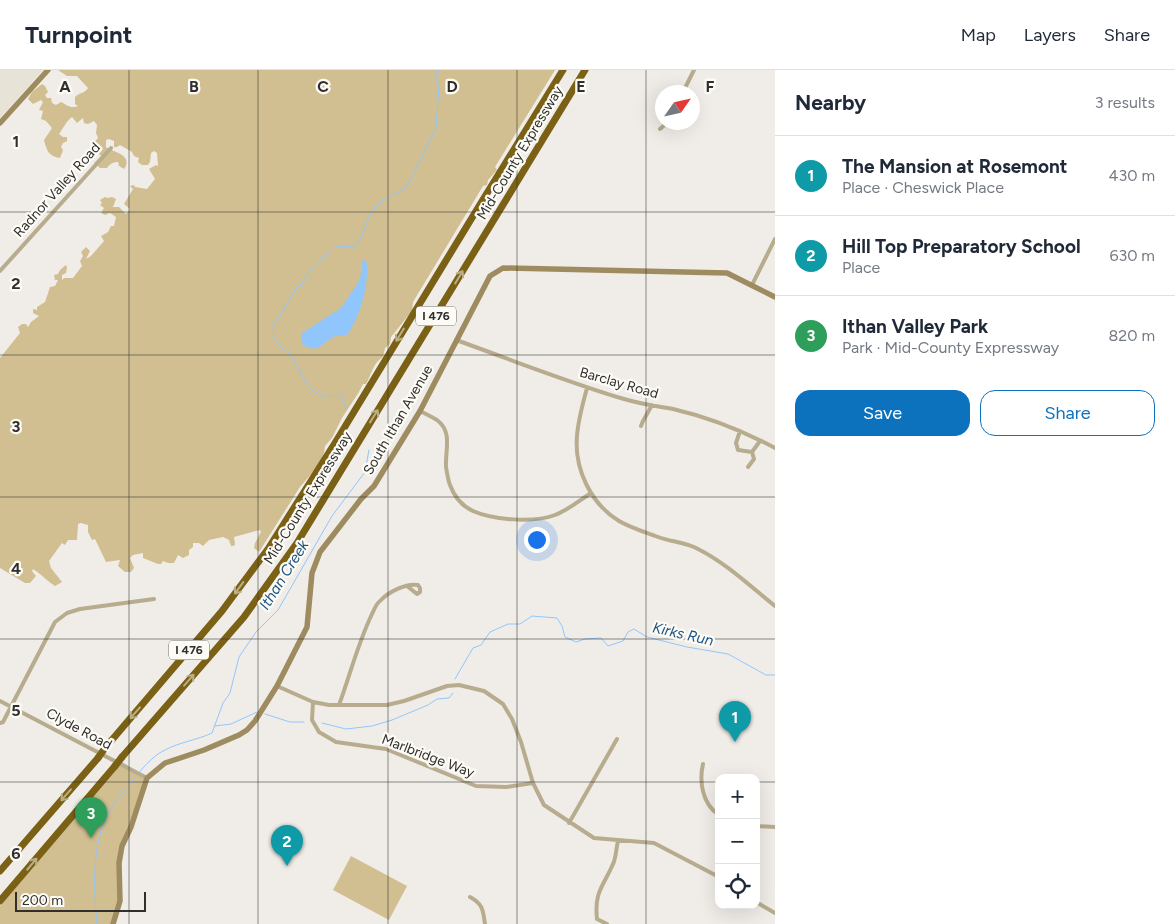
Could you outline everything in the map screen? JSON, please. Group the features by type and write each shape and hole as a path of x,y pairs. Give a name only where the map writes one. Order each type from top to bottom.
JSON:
{"highway":[{"name":"Mid-County Expressway","path":"0,871 222,611 277,536 336,443 563,70"},
{"name":"Mid-County Expressway","path":"0,901 122,756 244,617 297,543 585,70"}],"street":[{"path":"0,123 48,70"},
{"path":"686,85 694,70"},
{"name":"Radnor Valley Road","path":"1,268 110,148"},
{"path":"752,285 775,239"},
{"name":"South Ithan Avenue","path":"147,778 166,763 204,750 238,735 247,730 255,721 277,686 307,627 312,573 320,552 360,499 374,486 420,411 490,276 502,268 727,273 775,297"},
{"name":"Barclay Road","path":"456,340 587,388 627,400 708,419 740,431 775,448"},
{"path":"587,388 577,436 577,455 581,471 591,493 608,513 621,522 661,538 697,548 726,567 775,606"},
{"path":"641,426 652,405"},
{"path":"420,411 443,426 448,442 446,467 450,486 462,503 472,510 484,515 517,520 538,520 556,515 591,493"},
{"path":"740,431 736,443 738,450 752,452"},
{"path":"752,452 760,441"},
{"path":"748,467 754,459 752,452"},
{"path":"339,705 367,624 379,601 395,590 408,586"},
{"path":"0,723 3,722 55,622 67,613 80,609 154,599"},
{"path":"277,686 313,702 329,705 387,705 404,702 447,686 459,685 484,691 503,704 512,719 533,783 544,805 594,838 654,843 715,875"},
{"name":"Clyde Road","path":"0,701 147,778"},
{"name":"Marlbridge Way","path":"313,702 312,720 319,732 336,742 386,749 476,786 506,787 533,783"},
{"path":"569,823 617,739"},
{"path":"703,764 701,772 702,786 706,800 715,810"},
{"path":"113,924 120,901 119,863 122,846 131,826 147,778"},
{"path":"760,826 775,827"},
{"path":"593,924 597,919 595,904 600,886 614,862 618,841"},
{"path":"470,896 479,901 485,924"},
{"path":"760,905 775,914"},
{"path":"597,919 607,924"}],"shaded area":[{"path":"0,70 43,70 0,118"},
{"path":"58,70 555,70 495,167 497,170 488,180 487,185 483,186 413,302 412,311 391,337 390,344 385,348 383,357 374,366 366,384 363,384 332,438 325,446 318,466 300,487 259,552 254,548 261,532 260,530 234,537 235,545 233,546 231,546 229,540 223,537 209,540 203,546 199,543 193,543 193,547 189,550 189,555 183,558 178,555 174,563 163,561 161,564 158,564 143,558 143,553 133,555 130,558 134,568 131,572 125,572 118,566 120,560 106,562 95,539 92,540 88,532 88,525 81,523 78,524 77,540 68,540 65,545 62,543 49,561 51,568 62,582 55,586 33,569 32,571 36,576 30,583 25,583 0,568 0,358 20,333 18,327 26,324 28,327 39,316 33,313 33,309 37,310 37,307 45,302 50,287 55,286 58,280 55,280 54,275 58,274 66,265 66,273 62,275 62,280 64,278 73,278 82,266 80,261 83,256 81,252 86,247 90,251 86,259 91,256 104,241 101,236 108,232 111,226 114,226 116,217 110,213 105,215 101,213 104,208 100,205 102,203 100,200 105,197 116,199 113,207 119,207 126,214 130,209 124,204 133,189 130,186 134,185 135,187 147,189 155,179 149,169 156,165 158,166 157,153 154,151 151,153 148,165 142,165 138,162 139,158 134,156 132,152 120,145 114,147 114,141 109,139 106,140 106,147 125,157 126,164 124,169 119,166 118,162 107,168 100,168 94,163 101,156 92,145 98,138 96,133 97,125 94,121 88,124 84,123 83,118 77,123 72,117 68,121 59,134 67,137 67,141 61,147 63,150 60,158 51,155 47,150 44,140 52,128 46,121 41,119 43,111 39,110 43,102 41,100 33,104 28,99 32,92 42,84 48,92 45,95 47,98 51,98 52,103 56,105 61,102 75,107 78,106 75,104 75,97 88,88 77,76 67,76"},
{"path":"119,760 147,778 122,846 120,901 113,924 0,924 0,906"},
{"path":"351,856 407,886 389,920 333,890"}],"water":[{"path":"364,259 367,264 365,292 357,318 348,334 331,338 321,346 313,349 303,345 302,333 341,308 358,283"}],"waterway":[{"name":"Ithan Creek","path":"346,408 341,395 323,396 310,389 290,354 279,346 274,338 273,327 295,290 313,267 335,247 355,246 369,217 378,204 407,187 436,128 439,86 436,80 436,73 439,70"},
{"name":"Ithan Creek","path":"97,924 95,899 97,846 104,822 110,811 120,795 139,772 156,756 171,747 212,733 223,703 230,693 239,657 256,632 278,610 332,516 365,472 369,450"},
{"name":"Kirks Run","path":"455,679 473,648 481,645 490,632 508,624 520,624 532,616 557,618 562,626 565,637 576,642 585,639 601,638 608,646 623,641 628,632 634,629 647,637 687,647 728,654 766,675 775,675"},
{"name":"Kirks Run","path":"322,723 346,729 372,726 392,720 428,705 437,699 449,698 453,693"},
{"name":"Kirks Run","path":"215,726 231,724 257,712"},
{"name":"Kirks Run","path":"265,714 290,722 304,722"}],"place":[{"name":"The Mansion at Rosemont","path":"735,742"},
{"name":"Ithan Valley Park","path":"91,838"},
{"name":"Hill Top Preparatory School","path":"287,866"}]}
